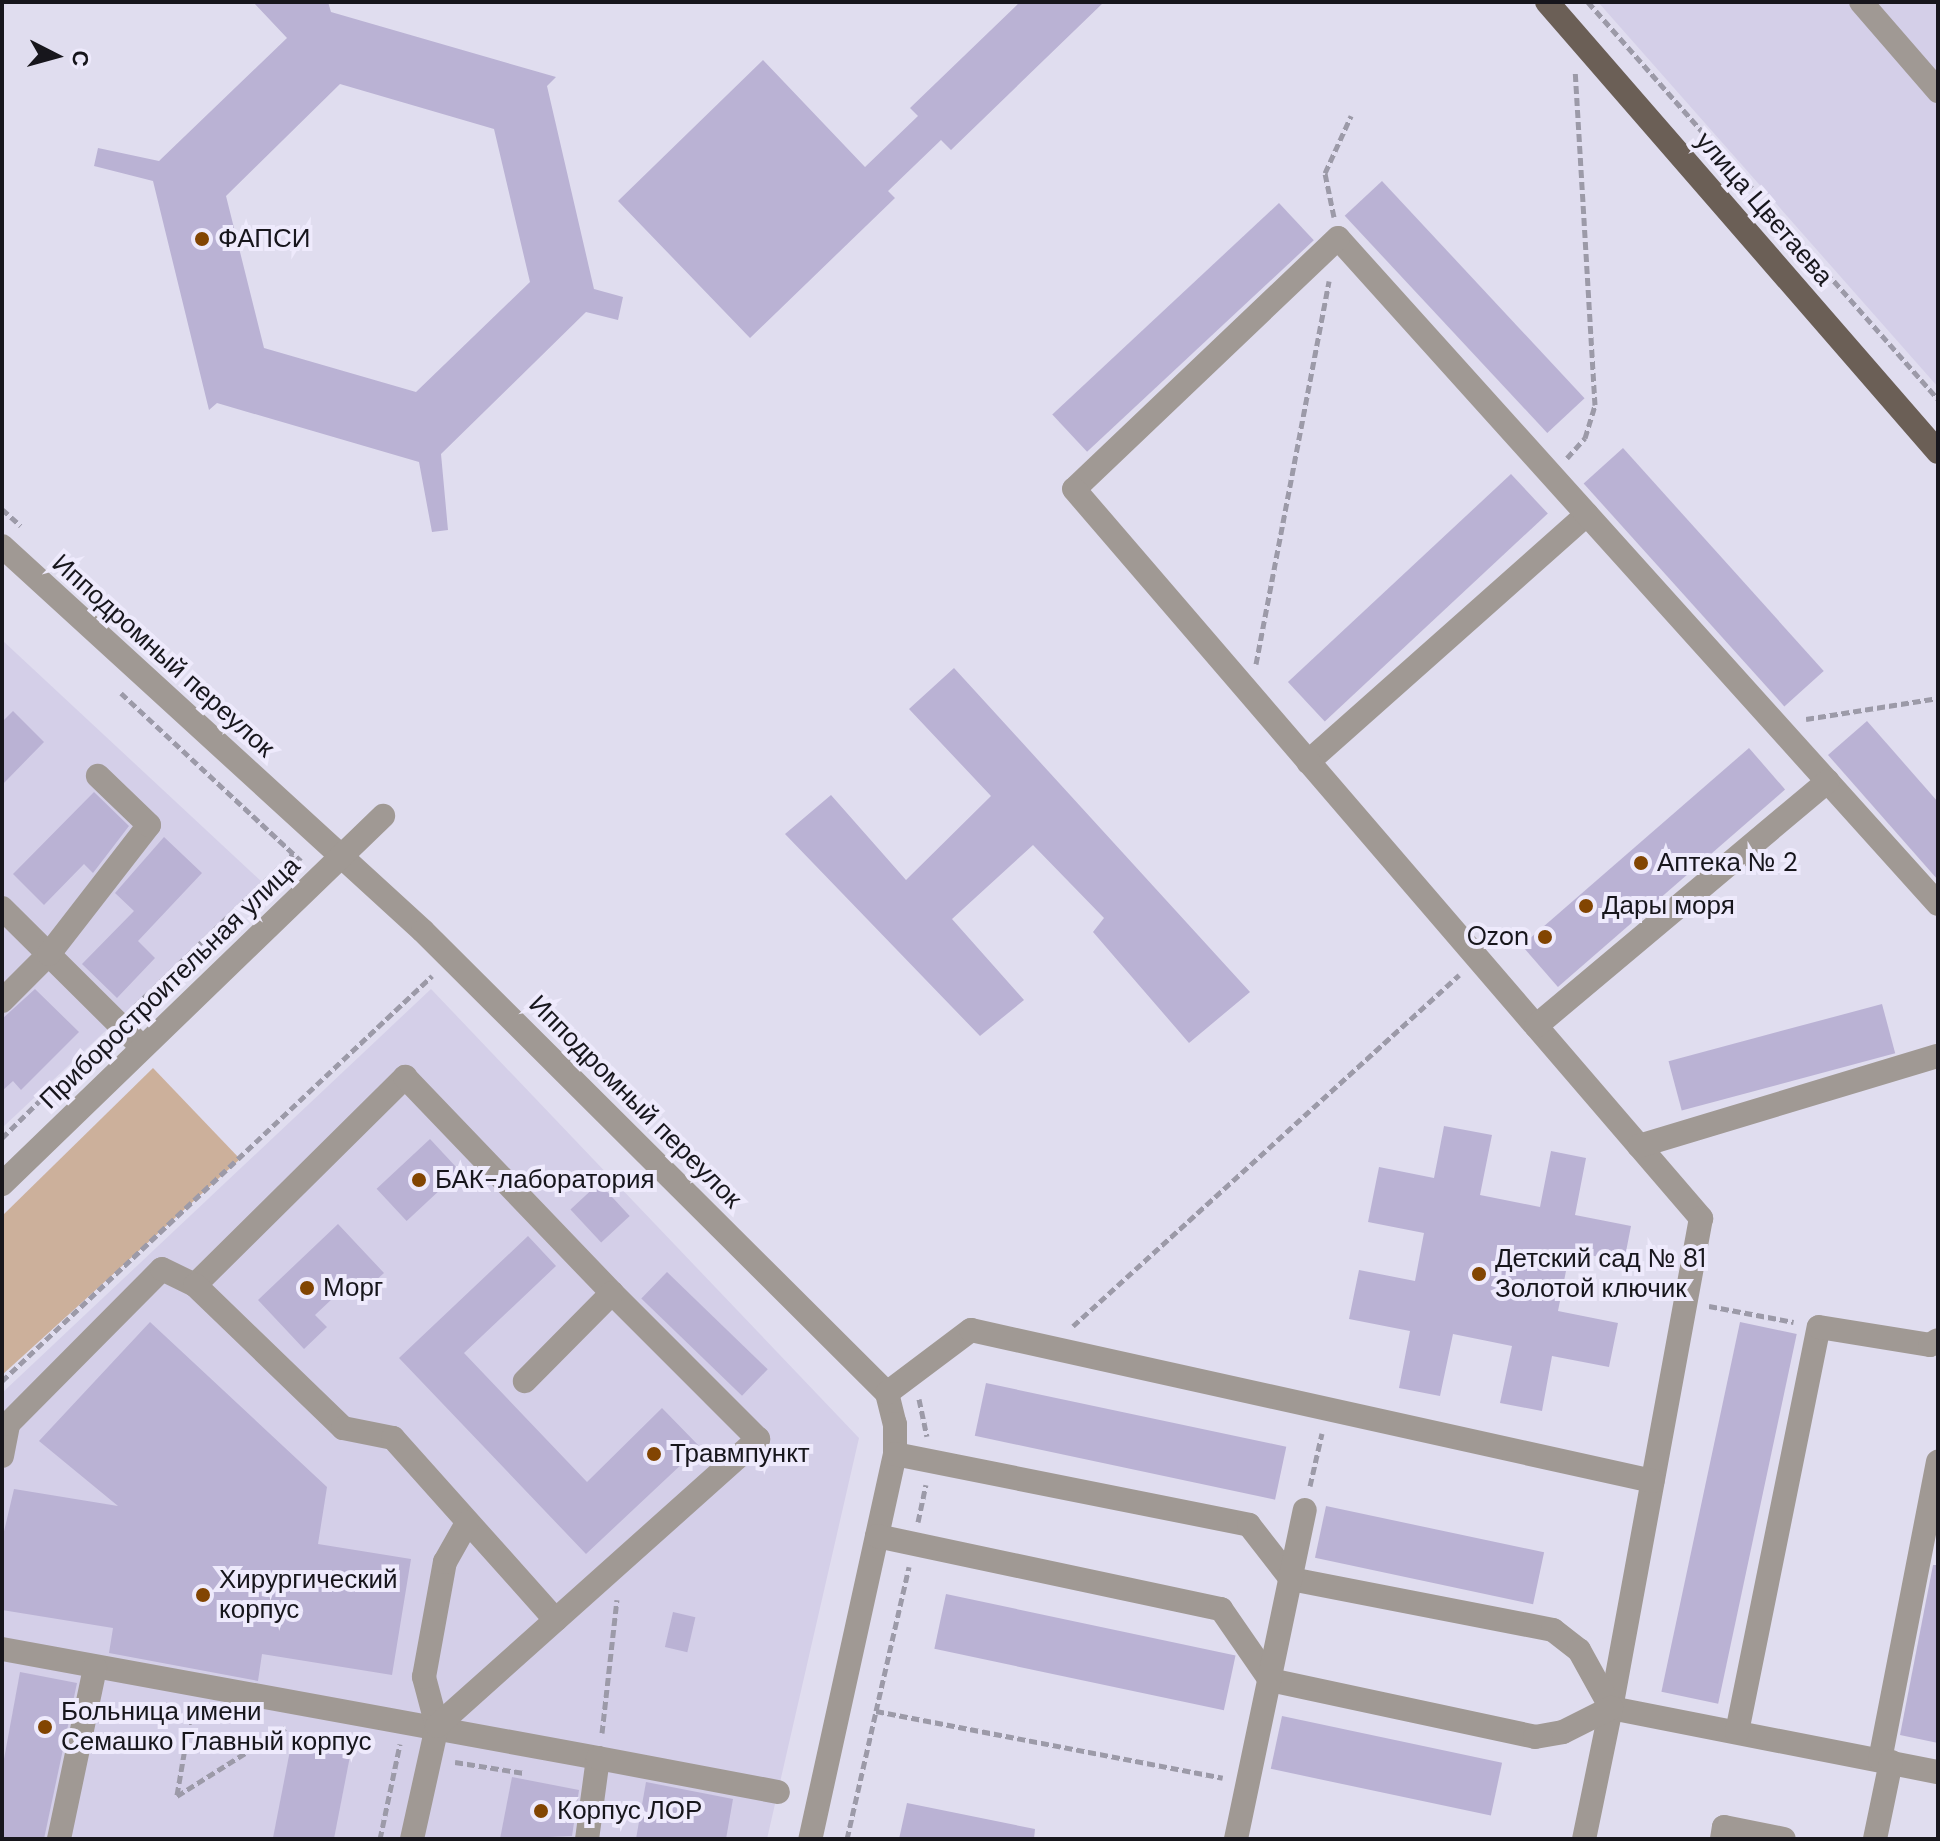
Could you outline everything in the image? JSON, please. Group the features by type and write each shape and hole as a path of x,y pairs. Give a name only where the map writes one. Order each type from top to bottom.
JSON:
{"main road":[{"name":"улица Цветаева","path":"1547,2 1938,452"}],"street":[{"path":"1861,2 1938,91"},
{"path":"1584,1839 1701,1218 1074,489 1338,238 1938,904"},
{"path":"1308,762 1587,514"},
{"name":"Ипподромный переулок","path":"2,546 461,968 887,1393"},
{"path":"2,1001 49,954 149,825 98,776"},
{"path":"1536,1026 1828,781"},
{"name":"Приборостроительная улица","path":"2,1184 383,816"},
{"path":"2,908 142,1047"},
{"path":"1639,1146 1938,1056"},
{"path":"195,1285 405,1077 612,1293 758,1439 437,1726"},
{"path":"2,1456 8,1424 162,1269 195,1285 343,1428 393,1438 556,1620"},
{"path":"525,1381 612,1293"},
{"path":"1737,1732 1819,1327 1930,1345 1938,1340"},
{"path":"810,1839 895,1454 895,1424 887,1393 971,1330 1652,1481"},
{"path":"895,1454 1249,1525 1291,1579 1553,1630 1579,1650 1611,1708"},
{"path":"1875,1839 1885,1761 1938,1462"},
{"path":"1236,1839 1305,1510"},
{"path":"412,1839 437,1726 424,1677 445,1562 467,1523"},
{"path":"877,1536 1221,1609 1270,1680 1535,1737 1563,1732 1611,1708 1938,1772"},
{"path":"2,1649 196,1686 405,1719 778,1792"},
{"path":"59,1839 95,1668"},
{"path":"587,1839 598,1758"},
{"path":"1722,1839 1724,1827 1784,1839"}],"path":[{"path":"1588,2 1938,399"},
{"path":"1552,475 1585,438 1595,405 1574,69"},
{"path":"1251,695 1338,238 1325,173 1351,116"},
{"path":"118,691 319,878"},
{"path":"1777,724 1938,698"},
{"path":"2,1138 293,854"},
{"path":"1050,1348 1478,958"},
{"path":"2,1381 430,977"},
{"path":"1685,1301 1819,1327"},
{"path":"1305,1510 1327,1409"},
{"path":"598,1758 618,1614 615,1570"},
{"path":"196,1686 177,1796 321,1706"},
{"path":"847,1839 876,1711 1248,1783"},
{"path":"380,1839 405,1719"},
{"path":"430,1758 535,1775"}],"shaded area":[{"path":"1598,2 1938,2 1938,387"},
{"path":"2,640 263,883 2,1128"},
{"path":"431,989 859,1438 767,1839 2,1839 2,1393"},
{"path":"153,1068 240,1159 2,1375 2,1216"}],"building":[{"name":"ФАПСИ","path":"253,2 328,2 331,12 556,77 547,86 594,289 623,297 618,320 586,312 441,454 448,530 432,532 419,462 217,403 209,410 153,181 94,166 98,148 159,161 287,38","holes":["340,84 494,129 530,282 416,392 264,348 226,196"]},
{"path":"1020,2 1104,2 951,150 941,140 888,191 895,198 750,338 618,201 763,60 865,167 918,116 910,108"},
{"path":"1382,181 1585,398 1547,433 1345,216"},
{"path":"1279,203 1314,240 1087,452 1052,414"},
{"path":"1623,448 1824,671 1784,706 1584,483"},
{"path":"1511,474 1548,513 1325,722 1288,682"},
{"path":"954,668 1250,992 1189,1043 1093,932 1104,918 1033,845 952,919 1024,1000 980,1036 785,834 831,795 906,880 991,796 909,709"},
{"path":"13,711 44,742 2,785 2,722"},
{"path":"1867,721 1938,802 1938,880 1828,755"},
{"path":"1749,748 1785,790 1558,987 1522,945"},
{"path":"94,792 129,826 93,873 84,864 44,905 13,874"},
{"path":"164,837 202,873 138,941 155,958 117,998 82,964 134,911 115,893"},
{"path":"35,989 79,1032 21,1090 13,1081 2,1091 2,1019"},
{"path":"1882,1004 1895,1053 1682,1110 1669,1061"},
{"path":"1444,1126 1492,1135 1480,1195 1540,1207 1551,1151 1586,1158 1575,1215 1631,1226 1624,1262 1570,1251 1558,1311 1618,1323 1609,1367 1552,1356 1542,1411 1500,1403 1512,1346 1453,1334 1440,1396 1399,1388 1410,1331 1349,1319 1359,1270 1415,1281 1424,1233 1368,1222 1379,1167 1434,1178"},
{"name":"БАК-лаборатория","path":"430,1139 460,1171 407,1221 377,1189"},
{"path":"599,1183 630,1216 601,1243 570,1210"},
{"name":"Морг","path":"338,1224 384,1273 361,1294 350,1282 315,1315 327,1327 304,1349 258,1300"},
{"path":"528,1236 556,1266 464,1353 587,1482 662,1408 700,1447 586,1554 399,1358"},
{"path":"667,1272 768,1369 742,1396 641,1299"},
{"path":"150,1322 327,1487 318,1544 411,1559 392,1675 262,1654 258,1681 109,1653 113,1628 2,1610 2,1540 14,1489 118,1506 39,1441"},
{"path":"1740,1322 1797,1334 1718,1704 1661,1692"},
{"path":"986,1383 1286,1447 1275,1500 975,1436"},
{"path":"1326,1506 1544,1552 1533,1604 1315,1558"},
{"path":"1933,1565 1938,1565 1938,1743 1900,1735"},
{"path":"946,1594 1236,1656 1224,1710 934,1649"},
{"path":"673,1612 695,1617 687,1652 665,1647"},
{"name":"Больница имени Семашко Главный корпус","path":"20,1672 77,1683 44,1839 2,1839 2,1770"},
{"path":"1282,1716 1502,1763 1491,1816 1271,1769"},
{"name":"Больница имени Семашко Главный корпус","path":"293,1735 352,1746 334,1839 273,1839"},
{"name":"Корпус ЛОР","path":"512,1777 579,1790 572,1836 500,1839"},
{"path":"646,1782 733,1799 726,1839 636,1839"},
{"path":"907,1803 1035,1829 1034,1839 899,1839"}],"place":[{"name":"ФАПСИ","path":"202,239"},
{"name":"Аптека № 2","path":"1641,863"},
{"name":"Дары моря","path":"1586,906"},
{"name":"Ozon","path":"1545,937"},
{"name":"БАК-лаборатория","path":"419,1180"},
{"name":"Детский сад № 81 Золотой ключик","path":"1479,1274"},
{"name":"Морг","path":"307,1288"},
{"name":"Травмпункт","path":"654,1454"},
{"name":"Хирургический корпус","path":"203,1595"},
{"name":"Больница имени Семашко Главный корпус","path":"45,1727"},
{"name":"Корпус ЛОР","path":"541,1811"}]}
